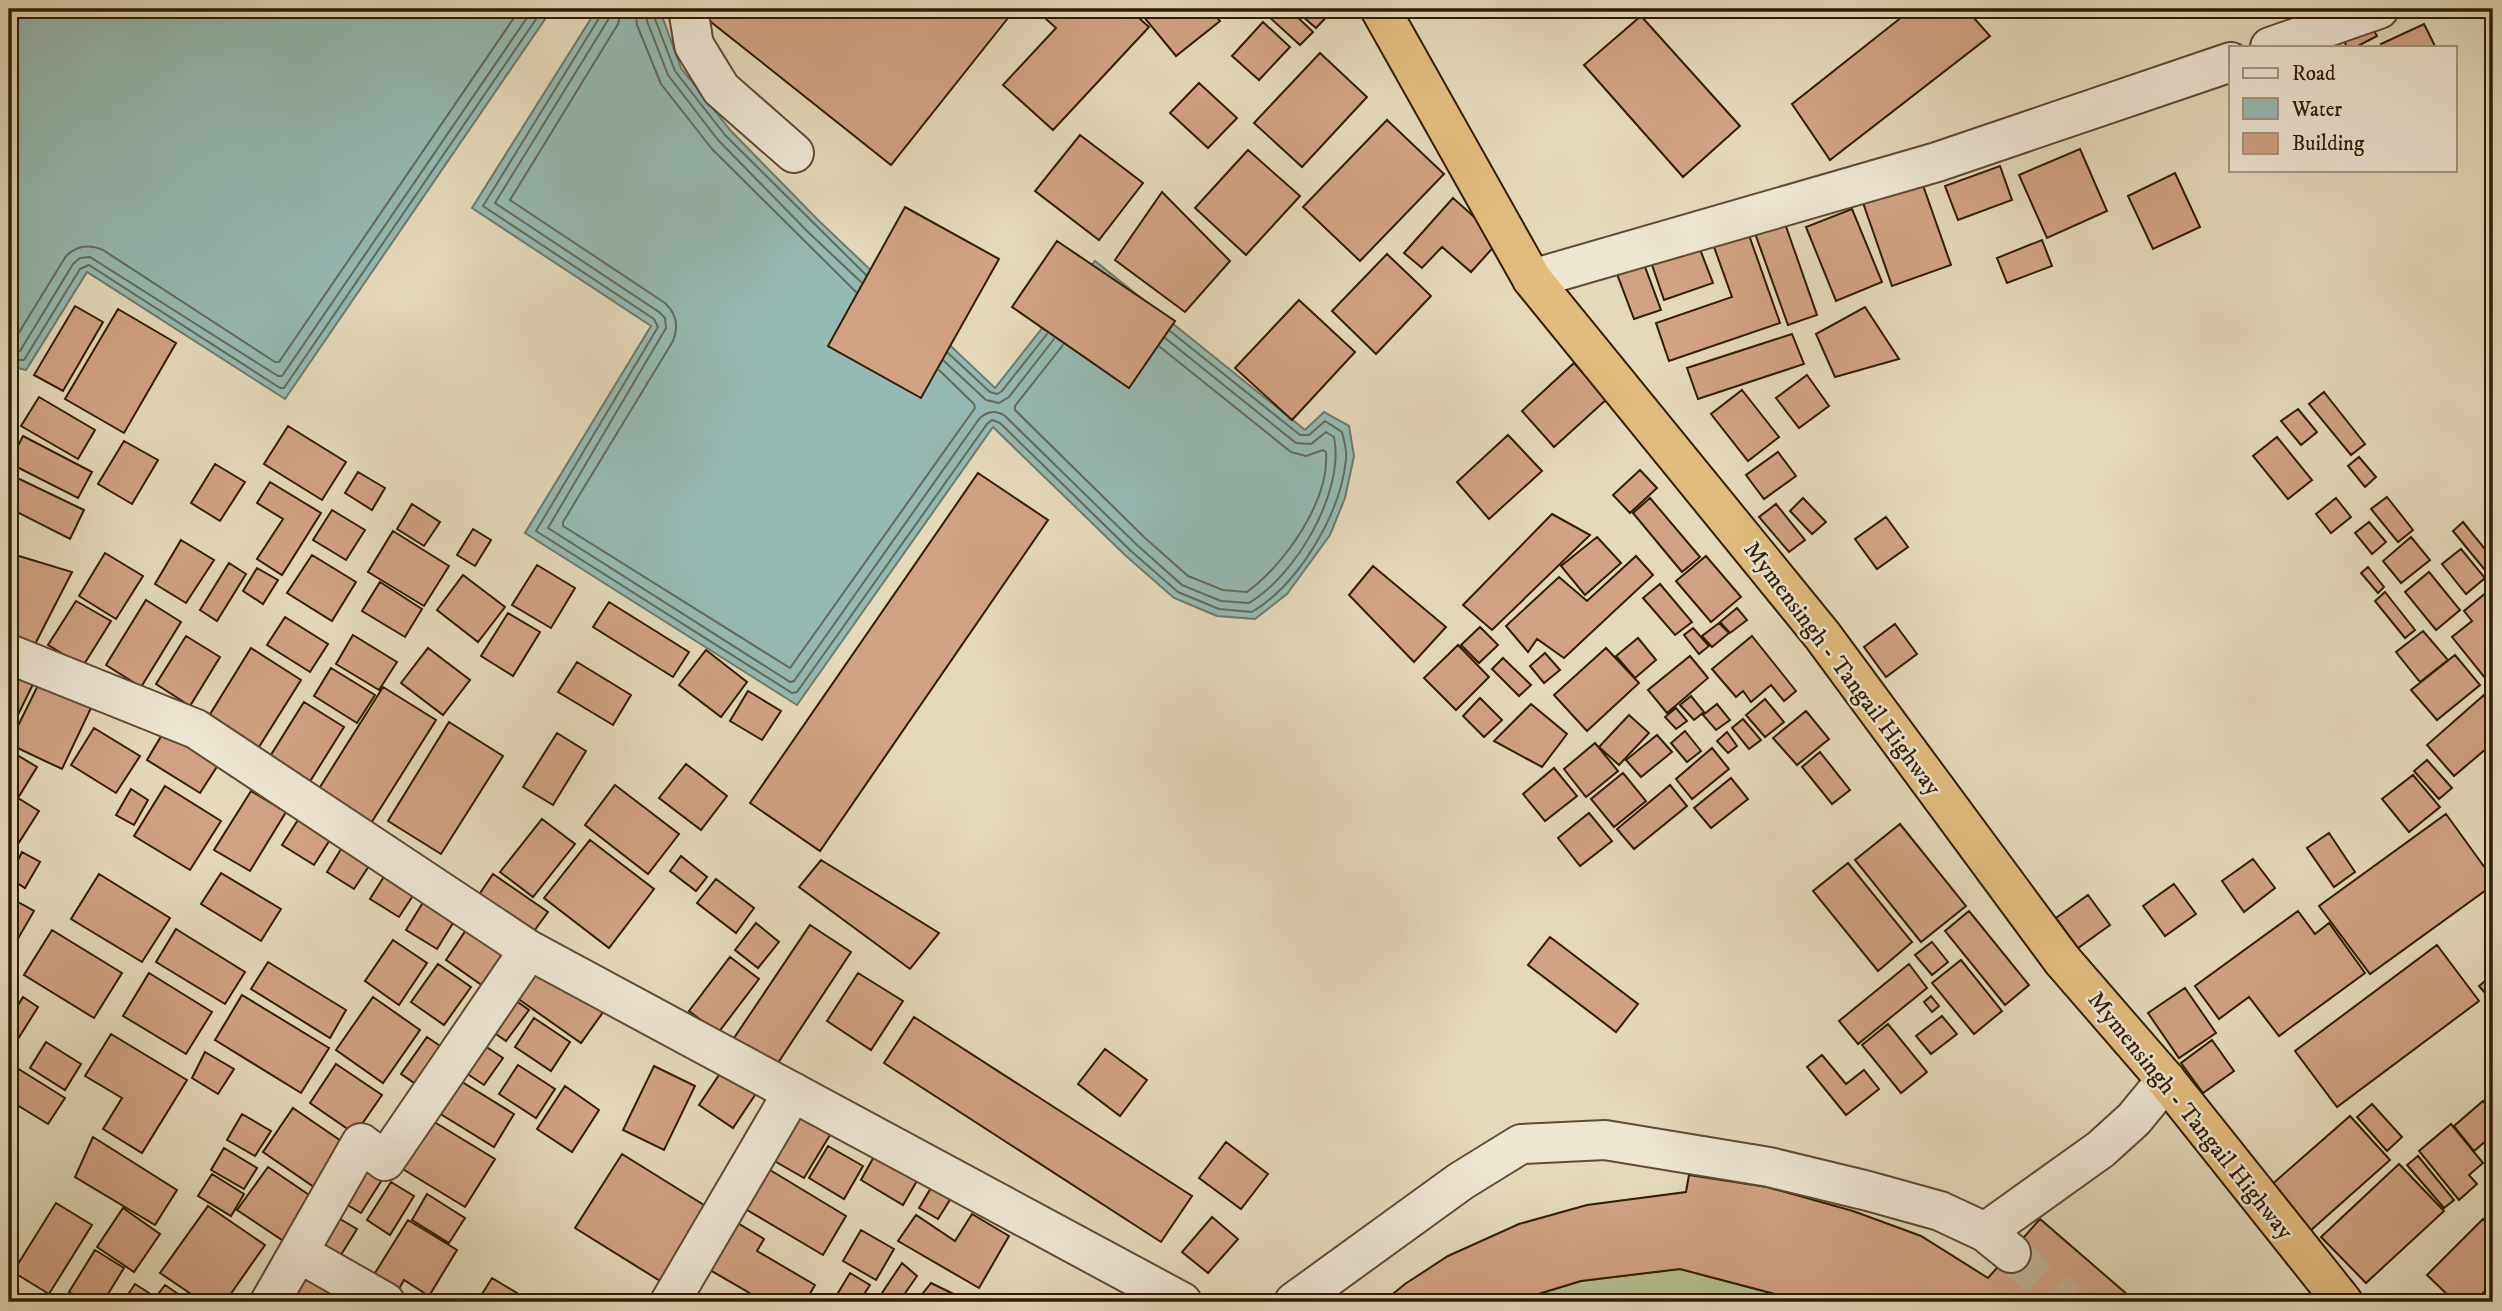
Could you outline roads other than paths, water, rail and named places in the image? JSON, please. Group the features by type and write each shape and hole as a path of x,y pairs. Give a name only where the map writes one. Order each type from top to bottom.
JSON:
{"highway":[{"name":"Mymensingh - Tangail Highway","path":"1380,9 1532,279 1822,635 2062,960 2166,1080 2343,1302"}],"street":[{"path":"688,9 694,46 722,89 794,153"},
{"path":"2273,46 2379,9"},
{"path":"1532,279 1937,162 2229,63"},
{"path":"9,653 196,729 529,950 1182,1302"},
{"path":"271,1302 361,1143 386,1161 529,950"},
{"path":"1294,1302 1461,1181 1521,1144 1605,1140 1769,1167 1940,1211 1998,1242 2134,1119 2166,1080"},
{"path":"670,1302 793,1092"},
{"path":"299,1253 384,1302"}],"water":[{"path":"9,9 552,9 285,399 87,272 26,370 9,366"},
{"path":"597,9 662,9 662,16 681,68 731,131 819,221 995,388 1095,261 1305,430 1324,412 1349,426 1354,456 1345,498 1330,535 1287,594 1255,619 1217,616 1174,598 1126,556 993,427 797,705 525,533 651,326 472,208"}],"tunnel":[{"path":"2011,1253 2067,1302"}]}
